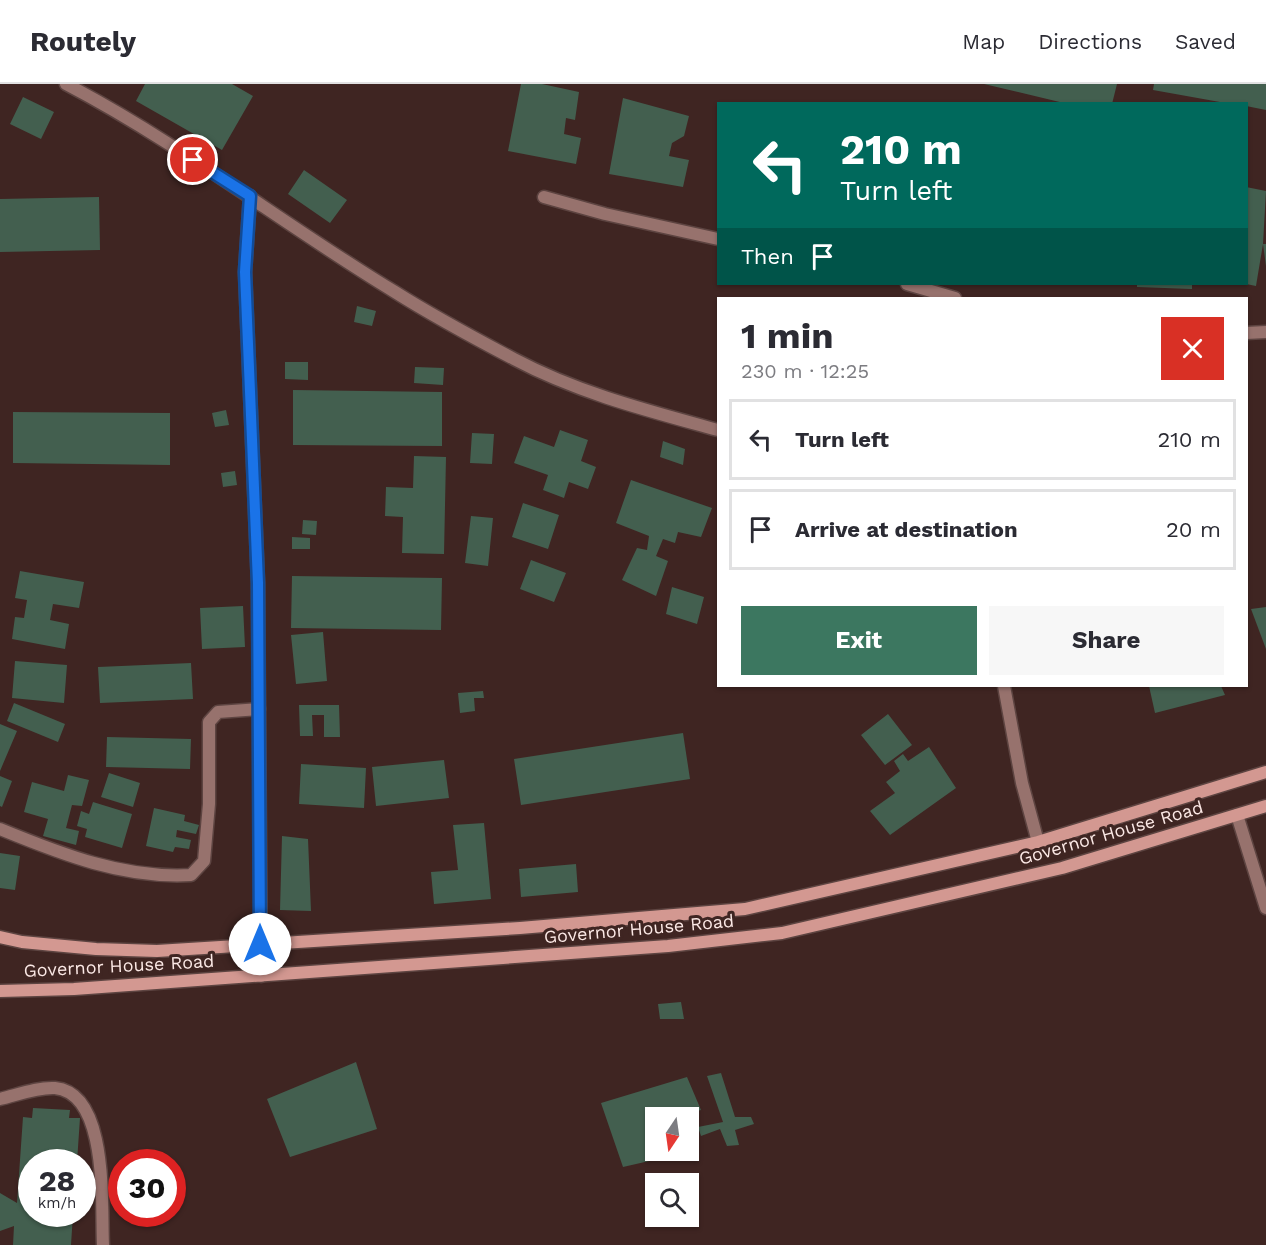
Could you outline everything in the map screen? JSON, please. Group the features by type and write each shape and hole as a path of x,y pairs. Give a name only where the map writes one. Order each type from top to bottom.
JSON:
{"main road":[{"name":"Governor House Road","path":"0,937 22,942 85,948 157,951 520,928 745,909 1038,842 1266,771"},
{"name":"Governor House Road","path":"0,991 261,976 668,946 782,933 1062,868 1266,806"}],"street":[{"path":"66,84 98,101 250,196 395,292 516,360 607,399 717,430"},
{"path":"250,196 245,272 258,583 261,976"},
{"path":"544,197 605,214 717,239"},
{"path":"910,285 952,297"},
{"path":"1248,333 1266,332"},
{"path":"1004,687 1022,783 1038,842"},
{"path":"0,829 74,859 165,877 190,875 204,861 209,804 209,722 218,712 259,709"},
{"path":"1237,815 1266,908"},
{"path":"0,1099 40,1089 57,1088 72,1095 91,1117 98,1144 104,1245"}],"building":[{"path":"145,84 232,84 253,96 222,150 136,101"},
{"path":"521,84 542,84 579,92 575,120 566,118 564,134 581,138 576,164 508,151"},
{"path":"984,84 1117,84 1112,102 1060,102"},
{"path":"1154,84 1266,84 1266,110 1248,106 1248,102 1220,102 1153,90"},
{"path":"23,97 54,112 41,139 10,124"},
{"path":"623,98 689,116 684,136 672,143 669,156 689,160 683,187 609,174"},
{"path":"304,170 347,200 330,223 288,194"},
{"path":"1248,187 1266,191 1263,244 1256,286 1248,284"},
{"path":"99,197 100,250 0,252 0,199"},
{"path":"1263,244 1266,244 1266,266"},
{"path":"1137,285 1192,285 1192,289 1137,287"},
{"path":"357,306 376,311 372,326 354,322"},
{"path":"285,362 308,362 308,380 285,379"},
{"path":"415,367 444,368 443,385 414,383"},
{"path":"293,390 442,392 442,446 293,445"},
{"path":"226,410 229,425 215,427 212,413"},
{"path":"13,412 170,413 170,465 13,463"},
{"path":"560,430 588,440 581,461 596,467 588,489 569,482 564,498 543,490 548,475 514,463 524,436 554,447"},
{"path":"472,433 494,434 492,464 470,463"},
{"path":"663,441 685,449 683,465 660,457"},
{"path":"414,456 446,457 444,554 402,553 403,517 385,516 386,487 413,488"},
{"path":"235,471 237,485 223,487 221,473"},
{"path":"631,480 712,508 701,537 678,532 675,543 663,539 656,556 668,561 656,596 622,580 637,548 647,550 649,536 616,523"},
{"path":"523,503 559,515 548,549 512,537"},
{"path":"471,516 493,518 488,566 465,563"},
{"path":"303,520 317,521 316,535 302,534"},
{"path":"292,537 310,538 310,549 292,549"},
{"path":"531,560 566,573 554,602 520,589"},
{"path":"20,571 84,582 79,608 53,604 50,620 69,624 65,649 12,639 15,617 24,618 27,600 15,598"},
{"path":"292,576 442,578 441,630 291,628"},
{"path":"672,587 704,597 697,624 666,614"},
{"path":"243,606 245,647 202,649 200,608"},
{"path":"1266,607 1266,649 1251,609"},
{"path":"323,632 327,681 296,684 291,635"},
{"path":"15,661 67,665 64,703 12,698"},
{"path":"191,663 193,699 100,703 98,667"},
{"path":"1149,687 1221,687 1225,695 1155,713"},
{"path":"483,691 484,698 474,698 475,711 460,713 458,693"},
{"path":"14,703 65,724 58,742 7,721"},
{"path":"299,705 339,705 340,737 324,737 324,715 312,715 313,736 300,736"},
{"path":"888,714 912,745 885,765 861,735"},
{"path":"0,724 17,731 0,771"},
{"path":"683,733 690,779 521,805 514,759"},
{"path":"107,737 191,739 190,769 106,767"},
{"path":"929,747 956,788 890,835 870,811 895,793 886,782 900,771 894,761 903,754 908,761"},
{"path":"444,760 449,798 376,806 372,767"},
{"path":"301,764 366,768 364,808 299,804"},
{"path":"109,773 140,783 133,807 101,797"},
{"path":"68,775 89,780 82,806 72,805 66,828 79,831 76,845 43,836 48,819 24,812 32,782 64,791"},
{"path":"0,776 12,781 2,807 0,806"},
{"path":"93,802 132,814 122,848 85,837 87,829 77,826 81,811 89,814"},
{"path":"154,808 185,815 184,821 199,825 196,834 177,830 176,837 191,840 189,849 175,847 173,852 146,846"},
{"path":"484,823 491,899 434,904 431,872 458,870 453,825"},
{"path":"282,836 308,839 311,911 280,910"},
{"path":"0,853 20,856 15,890 0,888"},
{"path":"576,864 578,892 521,897 519,869"},
{"path":"681,1002 684,1019 660,1019 658,1004"},
{"path":"356,1062 377,1129 290,1157 267,1099"},
{"path":"721,1073 735,1117 751,1117 754,1124 735,1130 739,1145 727,1146 720,1129 701,1136 699,1127 723,1122 707,1076"},
{"path":"687,1077 701,1110 699,1111 699,1107 645,1107 645,1161 649,1161 623,1167 601,1103"},
{"path":"33,1108 70,1110 69,1118 80,1118 78,1149 21,1149 23,1117 32,1118"},
{"path":"18,1189 18,1227 72,1227 71,1245 13,1245 14,1226 0,1231 0,1193 17,1203"}],"route":[{"path":"193,160 250,196 245,272 258,583 260,944"}]}
